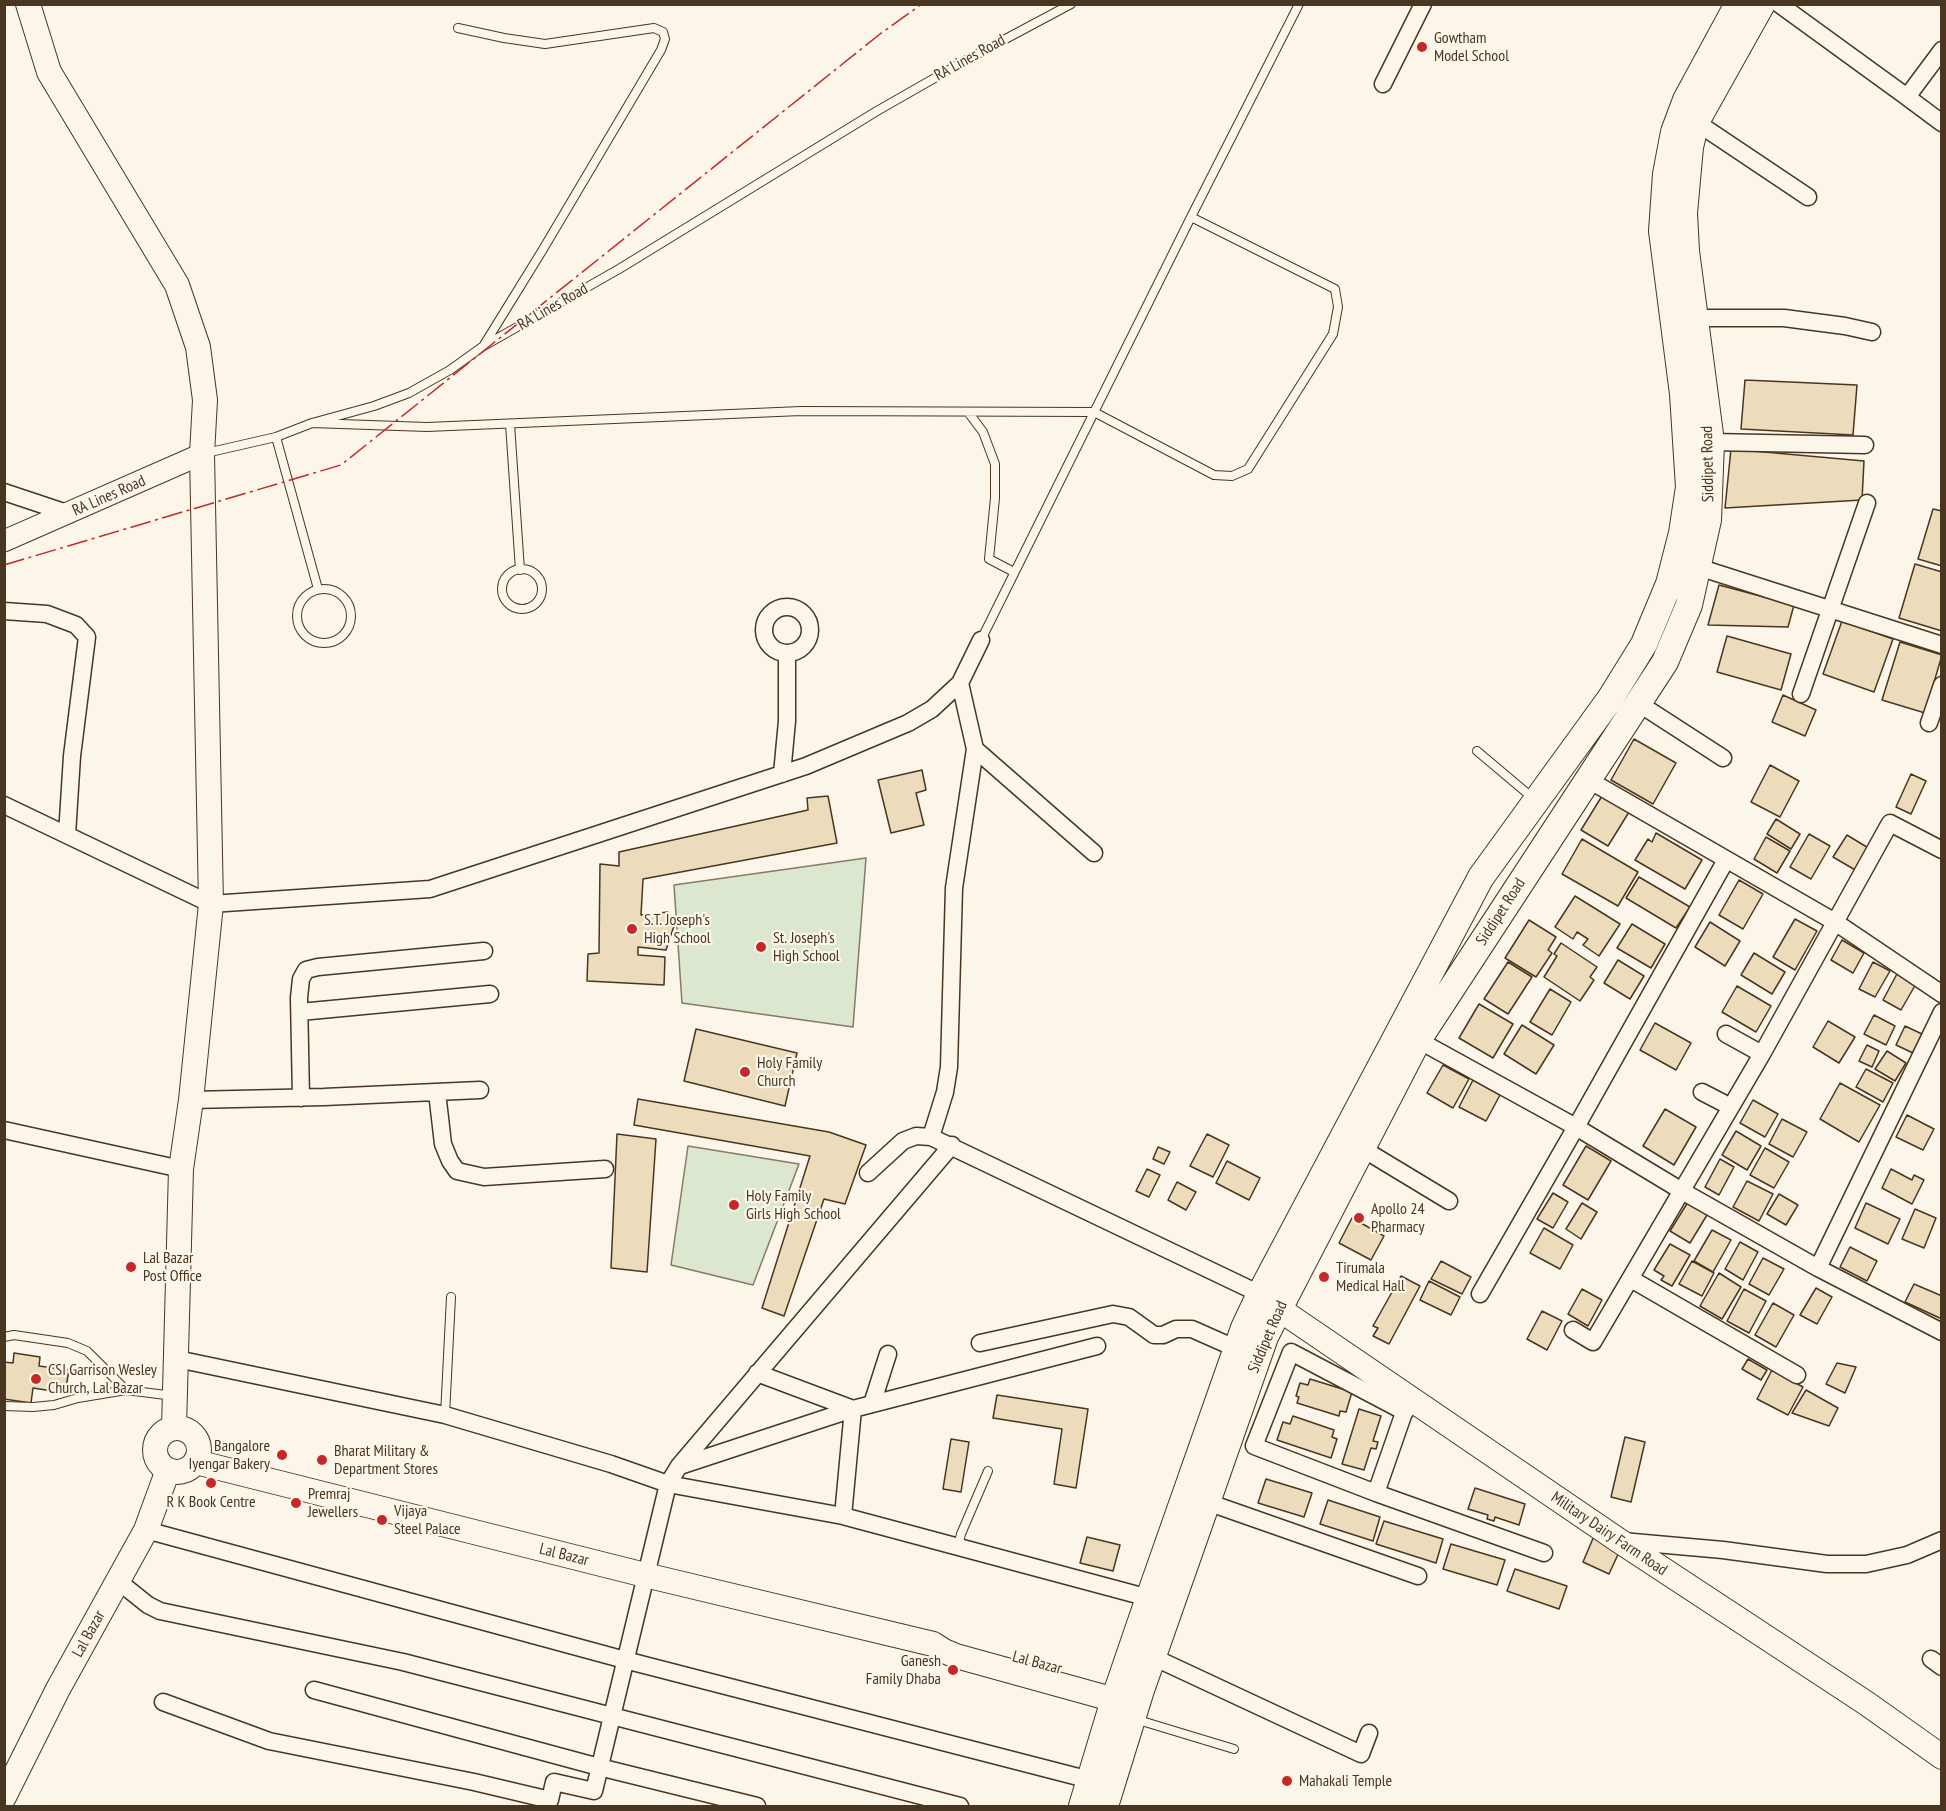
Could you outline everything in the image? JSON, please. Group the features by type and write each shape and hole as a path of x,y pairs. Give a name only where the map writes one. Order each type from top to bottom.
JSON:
{"main road":[{"path":"28,4 49,72 177,285 198,347 205,400 202,454 211,904 191,1100 181,1169 174,1428"},
{"name":"Siddipet Road","path":"1082,1806 1090,1780 1128,1700 1152,1657 1265,1337 1269,1301 1482,877 1610,699 1644,644 1669,584 1682,533 1689,487 1683,394 1662,231 1666,174 1674,132 1686,100 1738,4"},
{"name":"Siddipet Road","path":"1105,1806 1149,1598 1244,1328 1269,1301 1363,1149 1418,1040 1665,662 1689,605 1708,520 1711,442 1686,251 1684,213 1690,147 1696,122 1762,4"},
{"name":"Military Dairy Farm Road","path":"1269,1301 1407,1405 1866,1703 1941,1757"},
{"path":"174,1428 186,1430 196,1438 200,1450 196,1462 181,1472 168,1470 156,1457 156,1444 163,1434 174,1428"},
{"name":"Lal Bazar","path":"196,1462 645,1575 933,1644 956,1656 1128,1700"},
{"name":"Lal Bazar","path":"4,1797 58,1689 146,1530 168,1470"}],"street":[{"path":"1383,84 1423,4"},
{"path":"1779,4 1941,123"},
{"path":"1907,97 1941,50"},
{"path":"1696,122 1808,197"},
{"path":"1695,318 1784,318 1872,332"},
{"path":"1711,442 1865,445"},
{"name":"RA Lines Road","path":"4,541 70,514 202,454"},
{"path":"4,492 70,514"},
{"path":"1801,694 1867,503"},
{"path":"1698,567 1941,645"},
{"path":"4,611 48,614 76,625 87,637 72,756 68,835"},
{"path":"4,805 211,904 430,889 806,766 908,723 932,709 960,683 981,640"},
{"path":"782,774 787,721 787,653"},
{"path":"931,1137 945,1092 949,1067 954,888 975,749 960,683"},
{"path":"1929,723 1941,685"},
{"path":"1638,703 1723,758"},
{"path":"975,749 1094,853"},
{"path":"1587,779 1835,922 1941,994"},
{"path":"1573,1330 1593,1342 1762,1054 1890,823 1941,850"},
{"path":"1480,1294 1726,860"},
{"path":"301,1098 301,979 306,970 484,951"},
{"path":"300,1012 490,994"},
{"path":"1818,1268 1941,1012"},
{"path":"1726,1034 1762,1054"},
{"path":"1418,1040 1576,1127 1818,1268 1941,1332"},
{"path":"191,1100 301,1098 480,1090"},
{"path":"437,1092 443,1144 457,1171 484,1177 604,1169"},
{"path":"1702,1092 1731,1107"},
{"path":"4,1130 181,1169"},
{"path":"868,1173 903,1140 916,1136 931,1137 952,1145 1269,1301"},
{"path":"162,1702 268,1741 474,1782 550,1800 554,1782 594,1791 668,1484 679,1466 952,1145"},
{"path":"1363,1149 1449,1201"},
{"path":"1631,1279 1797,1375"},
{"path":"980,1342 1113,1314 1129,1317 1154,1335 1163,1335 1176,1329 1192,1329 1237,1349"},
{"path":"679,1466 853,1409 1097,1346"},
{"path":"1376,1493 1407,1405 1291,1352 1254,1446 1376,1493 1544,1553"},
{"path":"872,1404 888,1354"},
{"path":"177,1359 445,1415 611,1464 668,1484 843,1516 1149,1598"},
{"path":"757,1373 853,1409"},
{"path":"843,1516 853,1409"},
{"path":"1207,1502 1418,1576"},
{"path":"146,1530 625,1660 1090,1780"},
{"path":"1618,1540 1723,1550 1827,1564 1876,1562 1907,1555 1941,1540"},
{"path":"118,1581 148,1605 160,1611 403,1662 960,1806"},
{"path":"1152,1657 1361,1754 1368,1733"},
{"path":"314,1690 599,1767 758,1806"}],"lane":[{"name":"RA Lines Road","path":"202,454 276,437 312,423 374,406 409,393 450,370 482,347 619,269 877,111 1071,4"},
{"path":"981,640 1299,4"},
{"path":"458,28 545,44 654,28 663,32 665,39 661,50 542,251 482,347"},
{"path":"312,423 427,427 801,411 1094,412 1214,475 1232,476 1248,469 1333,334 1338,307 1335,289 1191,217"},
{"path":"968,412 983,432 995,464 995,498 989,559 1014,572"},
{"path":"510,424 520,570"},
{"path":"276,437 318,589"},
{"path":"520,570 533,573 538,578 542,590 537,603 525,609 508,602 503,591 503,585 509,574 520,570"},
{"path":"318,589 336,592 348,605 350,614 346,631 331,641 322,642 306,636 300,630 297,622 299,605 310,592 318,589"},
{"path":"1477,751 1536,801"},
{"path":"445,1415 451,1297"},
{"path":"4,1337 14,1335 78,1347 87,1352 126,1390"},
{"path":"4,1406 54,1405 78,1398 126,1390 174,1396"},
{"path":"958,1547 960,1534 988,1471"},
{"path":"1128,1700 1234,1749"}],"green space":[{"path":"866,858 853,1027 682,1003 674,885"},
{"path":"688,1146 799,1164 753,1285 671,1265"}],"building":[{"path":"1745,380 1857,385 1853,435 1741,429"},
{"path":"1731,449 1864,461 1862,500 1725,508"},
{"path":"1933,509 1942,511 1942,566 1918,559"},
{"path":"1915,564 1942,572 1942,631 1899,618"},
{"path":"1719,585 1794,605 1788,627 1708,625"},
{"path":"1842,621 1893,639 1874,692 1823,674"},
{"path":"1727,636 1791,654 1781,690 1717,672"},
{"path":"1900,642 1942,655 1925,713 1882,700"},
{"path":"1783,695 1816,710 1805,736 1772,722"},
{"path":"1634,739 1676,763 1653,804 1611,780"},
{"path":"1770,765 1799,781 1780,817 1751,802"},
{"path":"922,770 926,790 916,793 924,825 891,833 878,780"},
{"path":"1911,774 1926,781 1911,814 1896,807"},
{"path":"828,796 837,843 643,879 641,915 668,912 674,926 666,950 638,947 638,955 665,957 664,985 587,981 588,954 599,953 600,864 619,866 619,852 808,810 807,798"},
{"path":"1602,796 1629,812 1608,846 1581,830"},
{"path":"1776,819 1800,834 1791,849 1767,834"},
{"path":"1656,833 1702,860 1685,889 1635,860 1648,839 1652,842"},
{"path":"1809,834 1830,846 1811,879 1790,867"},
{"path":"1847,835 1870,849 1857,871 1833,857"},
{"path":"1766,837 1790,851 1777,873 1754,859"},
{"path":"1582,839 1638,872 1618,906 1562,874"},
{"path":"1639,877 1690,907 1676,928 1626,898"},
{"path":"1739,880 1763,894 1743,929 1719,915"},
{"path":"1575,896 1620,924 1599,956 1583,945 1588,939 1577,932 1573,939 1555,927"},
{"path":"1795,919 1817,931 1795,970 1773,957"},
{"path":"1529,920 1556,937 1548,950 1552,953 1536,977 1505,958"},
{"path":"1710,922 1740,941 1725,966 1695,947"},
{"path":"1632,924 1665,944 1651,968 1617,948"},
{"path":"1842,940 1864,953 1853,973 1831,960"},
{"path":"1561,943 1597,967 1590,977 1594,980 1580,1001 1544,977 1557,956 1554,954"},
{"path":"1754,953 1785,972 1772,994 1741,975"},
{"path":"1618,960 1644,976 1630,999 1604,983"},
{"path":"1508,962 1532,977 1508,1014 1484,999"},
{"path":"1873,962 1890,971 1875,997 1859,989"},
{"path":"1898,972 1917,982 1901,1010 1883,1000"},
{"path":"1737,986 1771,1006 1756,1032 1722,1012"},
{"path":"1550,989 1571,1002 1552,1035 1530,1022"},
{"path":"1479,1004 1513,1024 1493,1058 1459,1038"},
{"path":"1874,1015 1895,1026 1886,1045 1864,1034"},
{"path":"1828,1021 1855,1037 1839,1063 1813,1047"},
{"path":"1655,1023 1691,1043 1676,1070 1640,1050"},
{"path":"1522,1025 1554,1045 1536,1074 1504,1054"},
{"path":"1905,1026 1922,1034 1913,1053 1896,1045"},
{"path":"696,1029 797,1053 785,1106 684,1081"},
{"path":"1867,1045 1879,1051 1872,1067 1859,1061"},
{"path":"1887,1051 1906,1063 1895,1081 1875,1069"},
{"path":"1443,1065 1469,1079 1453,1108 1427,1093"},
{"path":"1866,1069 1893,1083 1883,1102 1856,1087"},
{"path":"1473,1080 1500,1095 1486,1121 1459,1107"},
{"path":"1840,1083 1880,1105 1859,1142 1820,1119"},
{"path":"638,1099 829,1132 866,1145 845,1204 824,1199 784,1316 762,1308 810,1156 634,1125"},
{"path":"1753,1100 1778,1114 1765,1137 1740,1123"},
{"path":"1665,1109 1696,1127 1674,1165 1643,1146"},
{"path":"1907,1115 1934,1129 1923,1150 1896,1137"},
{"path":"1782,1119 1807,1132 1793,1157 1769,1144"},
{"path":"1736,1131 1761,1146 1747,1170 1722,1155"},
{"path":"617,1134 656,1139 647,1272 611,1268"},
{"path":"1207,1134 1229,1145 1213,1177 1190,1166"},
{"path":"1586,1146 1611,1161 1588,1200 1563,1185"},
{"path":"1158,1147 1170,1152 1164,1164 1153,1159"},
{"path":"1765,1148 1789,1162 1774,1188 1750,1175"},
{"path":"1720,1159 1734,1167 1719,1195 1705,1187"},
{"path":"1227,1161 1260,1178 1249,1200 1216,1183"},
{"path":"1147,1169 1160,1175 1149,1197 1136,1191"},
{"path":"1891,1169 1912,1180 1914,1175 1924,1180 1912,1204 1882,1188"},
{"path":"1747,1181 1773,1194 1759,1221 1733,1207"},
{"path":"1177,1182 1196,1192 1186,1210 1168,1200"},
{"path":"1553,1193 1568,1202 1553,1228 1537,1219"},
{"path":"1779,1194 1798,1205 1786,1225 1767,1214"},
{"path":"1688,1202 1707,1215 1690,1243 1670,1231"},
{"path":"1582,1203 1597,1212 1581,1239 1566,1229"},
{"path":"1866,1203 1900,1219 1888,1244 1855,1228"},
{"path":"1915,1209 1936,1218 1924,1248 1902,1239"},
{"path":"1352,1218 1384,1236 1371,1260 1339,1243"},
{"path":"1544,1228 1573,1245 1560,1269 1530,1253"},
{"path":"1712,1230 1731,1240 1713,1272 1694,1261"},
{"path":"1740,1242 1758,1252 1743,1280 1725,1269"},
{"path":"1670,1244 1690,1255 1672,1286 1661,1280 1664,1276 1654,1270"},
{"path":"1850,1247 1877,1261 1867,1281 1840,1267"},
{"path":"1763,1258 1784,1269 1769,1295 1749,1284"},
{"path":"1441,1261 1471,1277 1462,1294 1431,1279"},
{"path":"1692,1261 1714,1273 1702,1296 1679,1284"},
{"path":"1719,1273 1741,1287 1722,1319 1700,1306"},
{"path":"1401,1276 1420,1286 1389,1344 1373,1336 1378,1328 1373,1326"},
{"path":"1429,1281 1460,1297 1451,1315 1420,1300"},
{"path":"1914,1284 1942,1296 1942,1319 1905,1302"},
{"path":"1816,1288 1832,1297 1817,1324 1800,1315"},
{"path":"1582,1289 1602,1300 1588,1326 1568,1314"},
{"path":"1744,1289 1766,1301 1749,1333 1727,1321"},
{"path":"1773,1303 1794,1315 1776,1347 1755,1335"},
{"path":"1542,1311 1562,1321 1547,1350 1527,1339"},
{"name":"CSI Garrison Wesley Church, Lal Bazar","path":"14,1353 40,1357 39,1366 69,1370 65,1393 33,1388 31,1403 4,1399 4,1362 13,1363"},
{"path":"1748,1359 1767,1370 1761,1380 1742,1369"},
{"path":"1837,1363 1856,1367 1845,1393 1826,1384"},
{"path":"1772,1370 1803,1387 1788,1415 1757,1399"},
{"path":"1310,1379 1352,1392 1346,1412 1340,1411 1339,1416 1297,1403 1299,1397 1296,1396 1300,1383 1308,1385"},
{"path":"1806,1390 1838,1408 1829,1426 1792,1413"},
{"path":"997,1395 1088,1409 1076,1488 1054,1484 1062,1429 993,1418"},
{"path":"1359,1409 1381,1416 1373,1441 1378,1442 1376,1449 1371,1448 1364,1470 1342,1464"},
{"path":"1293,1416 1334,1430 1332,1437 1337,1439 1331,1458 1277,1440 1283,1422 1290,1424"},
{"path":"1625,1437 1645,1442 1631,1502 1611,1497"},
{"path":"951,1439 969,1442 961,1492 943,1489"},
{"path":"1266,1479 1312,1493 1304,1517 1258,1503"},
{"path":"1475,1488 1525,1504 1519,1525 1495,1517 1494,1521 1487,1519 1488,1515 1468,1509"},
{"path":"1328,1500 1380,1517 1373,1541 1320,1524"},
{"path":"1384,1521 1443,1539 1436,1563 1376,1544"},
{"path":"1594,1536 1621,1548 1609,1574 1583,1562"},
{"path":"1087,1537 1120,1545 1113,1571 1080,1563"},
{"path":"1451,1544 1505,1560 1497,1585 1443,1569"},
{"path":"1515,1569 1567,1586 1559,1609 1507,1591"}],"power":[{"path":"4,565 341,465 880,34 922,4"}],"place":[{"name":"Gowtham Model School","path":"1422,47"},
{"name":"S.T. Joseph's High School","path":"632,929"},
{"name":"St. Joseph's High School","path":"761,947"},
{"name":"Holy Family Church","path":"745,1072"},
{"name":"Holy Family Girls High School","path":"734,1205"},
{"name":"Apollo 24 Pharmacy","path":"1359,1218"},
{"name":"Lal Bazar Post Office","path":"131,1267"},
{"name":"Tirumala Medical Hall","path":"1324,1277"},
{"name":"CSI Garrison Wesley Church, Lal Bazar","path":"36,1379"},
{"name":"Bangalore Iyengar Bakery","path":"282,1455"},
{"name":"Bharat Military & Department Stores","path":"322,1460"},
{"name":"R K Book Centre","path":"211,1483"},
{"name":"Premraj Jewellers","path":"296,1503"},
{"name":"Vijaya Steel Palace","path":"382,1520"},
{"name":"Ganesh Family Dhaba","path":"953,1670"},
{"name":"Mahakali Temple","path":"1287,1781"}]}
